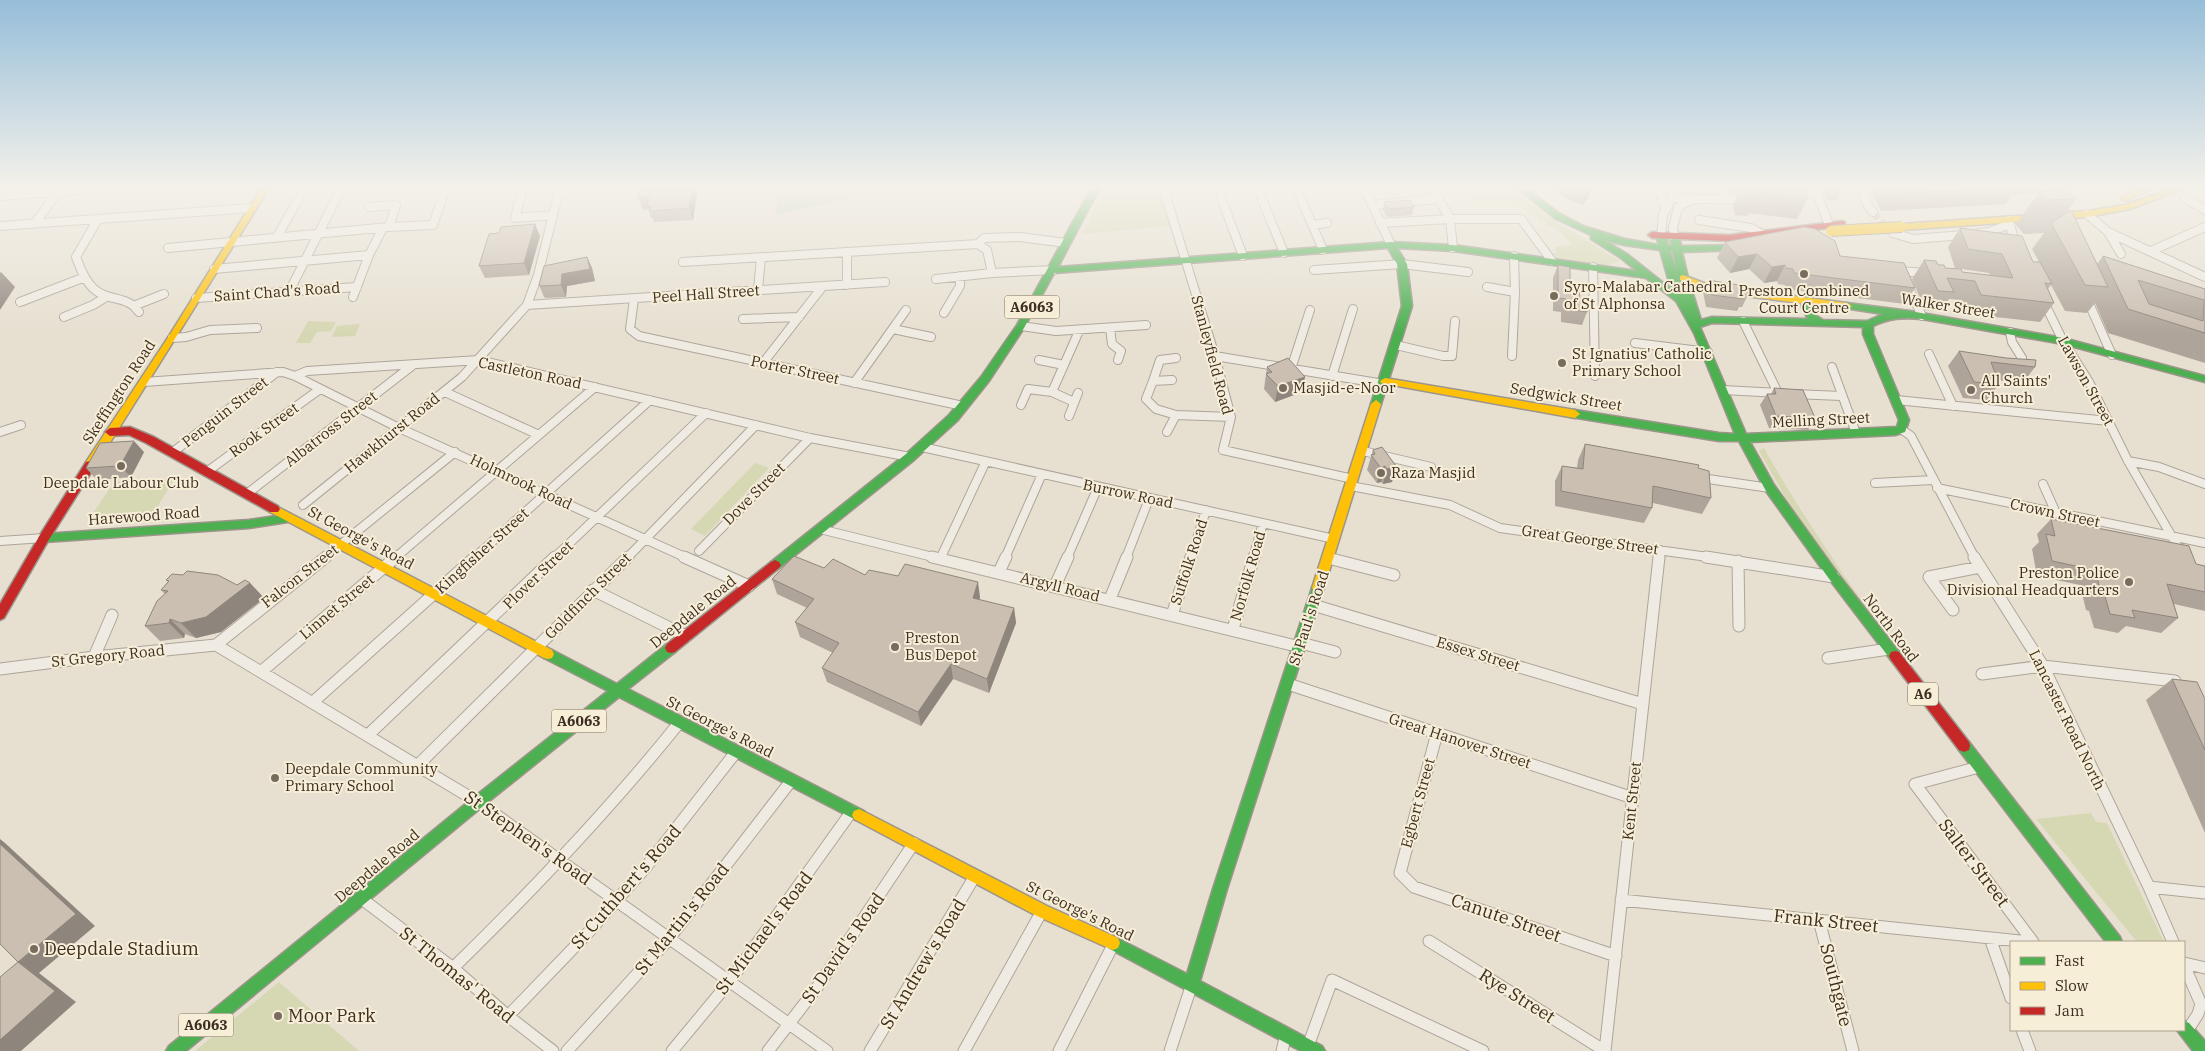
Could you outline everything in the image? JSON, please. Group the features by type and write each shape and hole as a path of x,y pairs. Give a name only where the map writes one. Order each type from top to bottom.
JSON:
{"main road":[{"name":"Skeffington Road","path":"0,615 44,538 236,236"},
{"name":"Deepdale Road","path":"174,1051 362,899 478,802 924,445 964,406 1021,326 1070,236"},
{"path":"1591,236 1631,261 1679,300"},
{"path":"1622,236 1662,242 1674,237 1729,238 1752,236"},
{"path":"1642,236 1662,242 1676,249 1714,251 1789,236"},
{"name":"A6","path":"1674,237 1676,249"},
{"name":"North Road","path":"1662,242 1670,279 1686,318 1698,328"},
{"path":"1053,270 1391,245 1453,248 1650,276"},
{"name":"St Paul's Road","path":"1192,984 1220,889 1301,645 1408,306 1402,264 1391,245"},
{"name":"North Road","path":"1676,249 1687,269 1698,328 1742,437 1770,488 1834,577 2114,941"},
{"path":"1687,269 1714,251"},
{"path":"1625,272 1630,268 1631,261"},
{"name":"Walker Street","path":"1687,269 1707,288 1916,315 2010,332 2063,342 2205,379"},
{"path":"1809,300 1806,306 1811,317 1823,324"},
{"path":"1863,308 1904,420 1901,429"},
{"path":"1698,328 1712,320 1870,326 1889,315 1916,315"},
{"name":"Sedgwick Street","path":"1385,383 1700,434 1742,437"},
{"name":"Melling Street","path":"1742,437 1763,438 1901,429"},
{"name":"St George's Road","path":"110,432 130,431 172,452 248,492 290,518 489,622 533,652 618,690 1042,911 1114,944 1192,984 1312,1049"},
{"name":"Harewood Road","path":"44,538 249,524 290,518"},
{"path":"2185,1030 2203,1051"}],"street":[{"path":"87,236 76,257 84,277 95,291 106,297 132,302 137,309 164,294"},
{"path":"168,248 290,236"},
{"path":"289,292 317,236"},
{"name":"Saint Chad's Road","path":"354,297 369,255 381,236"},
{"name":"Hawkhurst Road","path":"303,505 445,392 508,329 527,305 538,275 548,236"},
{"name":"Stanleyfield Road","path":"1178,236 1215,356 1231,417 1223,450"},
{"path":"1235,236 1243,256"},
{"path":"1277,236 1284,253"},
{"path":"1317,236 1323,250"},
{"name":"St Paul's Road","path":"1387,236 1391,245"},
{"path":"1452,236 1453,248"},
{"path":"1534,236 1552,261"},
{"path":"1661,236 1662,242"},
{"path":"1914,236 1919,239 1949,236"},
{"path":"1999,236 2014,242"},
{"path":"2013,236 2017,250"},
{"path":"2110,236 2120,254"},
{"path":"2117,236 2205,277"},
{"path":"2152,251 2185,236"},
{"path":"978,244 984,238 1020,237 1066,243"},
{"path":"684,262 978,244 987,250 992,273"},
{"path":"847,284 848,252"},
{"path":"214,269 369,255"},
{"path":"1512,356 1515,292 1514,256"},
{"path":"758,290 761,258"},
{"path":"1314,270 1402,264 1468,272"},
{"path":"1593,267 1595,376"},
{"path":"936,279 992,273 1053,270"},
{"path":"1892,270 1940,274"},
{"path":"1901,271 1916,315"},
{"path":"944,313 960,286 960,276"},
{"path":"20,302 84,277"},
{"name":"Peel Hall Street","path":"527,305 885,282"},
{"name":"Saint Chad's Road","path":"196,298 357,286"},
{"path":"763,364 823,286"},
{"path":"1487,287 1515,292"},
{"name":"Lawson Street","path":"2037,289 2063,342 2088,382 2128,461 2187,565"},
{"path":"2085,295 2112,355"},
{"path":"64,317 93,305 106,297"},
{"path":"630,329 634,299"},
{"path":"1332,376 1353,309"},
{"path":"854,383 906,310"},
{"path":"1291,369 1310,310"},
{"path":"743,319 799,317"},
{"path":"1743,320 1778,393"},
{"path":"1396,345 1443,356 1452,356 1455,322"},
{"path":"1021,326 1056,331 1078,331 1146,325"},
{"path":"172,338 186,337 210,330 257,328"},
{"path":"1106,328 1112,344 1121,351 1118,360"},
{"name":"Porter Street","path":"630,329 639,336 964,406"},
{"path":"893,329 931,337"},
{"path":"1052,392 1078,331"},
{"path":"2003,368 2012,369 2022,358 2012,342 2010,332"},
{"path":"1635,343 1708,352"},
{"path":"1929,354 1953,406"},
{"path":"1215,356 1385,383"},
{"path":"1176,358 1160,360 1146,399 1156,409 1176,415 1231,417"},
{"name":"Castleton Road","path":"144,382 277,372 295,376 307,371 479,360 810,438 910,457"},
{"path":"1039,360 1064,365"},
{"name":"Albatross Street","path":"248,492 359,408 413,364"},
{"path":"1832,367 1856,433"},
{"name":"Penguin Street","path":"172,452 277,372"},
{"name":"Holmrook Road","path":"295,376 399,428 749,586"},
{"path":"1152,381 1172,380"},
{"name":"Linnet Street","path":"262,671 595,387"},
{"name":"Rook Street","path":"208,471 320,389"},
{"path":"1021,405 1028,389 1052,392 1074,402"},
{"path":"1723,390 1842,396"},
{"path":"445,392 539,435"},
{"path":"1069,416 1078,393"},
{"name":"Kingfisher Street","path":"313,702 650,400"},
{"path":"1896,400 2109,422"},
{"name":"Plover Street","path":"368,735 489,622 706,413"},
{"path":"1167,432 1176,415"},
{"path":"0,432 21,425"},
{"name":"Goldfinch Street","path":"418,765 533,652 756,425"},
{"name":"Lancaster Road North","path":"1901,429 1910,436 1980,567 2043,666 2149,887 2173,941"},
{"name":"Dove Street","path":"699,551 810,438"},
{"name":"Burrow Road","path":"924,445 986,462 1149,499 1336,536"},
{"name":"Great George Street","path":"1223,450 1352,483 1450,505 1500,528 1738,561 1834,577"},
{"path":"1363,451 1431,467"},
{"name":"Falcon Street","path":"216,645 455,452"},
{"path":"2128,461 2159,467 2205,484"},
{"path":"940,557 986,462"},
{"path":"999,572 1042,474"},
{"path":"1701,478 1770,488"},
{"name":"Crown Street","path":"1875,483 1935,484 2056,513 2205,543"},
{"path":"2043,484 2056,513"},
{"path":"1055,586 1098,487"},
{"path":"1110,599 1149,499"},
{"name":"Suffolk Road","path":"1172,614 1206,510"},
{"name":"Norfolk Road","path":"1233,629 1263,523"},
{"name":"Argyll Road","path":"820,529 1335,652"},
{"name":"Harewood Road","path":"0,541 44,538"},
{"name":"Kent Street","path":"1605,1051 1660,550"},
{"path":"1328,558 1394,575"},
{"path":"1738,561 1739,626"},
{"path":"1954,610 1930,577 1980,567"},
{"path":"594,590 686,636"},
{"name":"Essex Street","path":"1313,605 1643,704"},
{"path":"94,657 112,615"},
{"name":"St Gregory Road","path":"0,669 94,657 216,645"},
{"name":"St Stephen's Road","path":"216,645 478,802 617,900 668,940 730,981 827,1051"},
{"path":"1828,658 1889,649"},
{"path":"1982,674 2043,666 2175,681"},
{"name":"Great Hanover Street","path":"1288,684 1633,798"},
{"path":"453,968 560,860 652,758 679,723"},
{"name":"Egbert Street","path":"1400,873 1437,733"},
{"name":"St Cuthbert's Road","path":"508,1016 617,900 736,752"},
{"path":"1915,784 1979,767"},
{"name":"St Martin's Road","path":"567,1051 668,940 790,781"},
{"name":"Salter Street","path":"1915,784 2031,941"},
{"name":"St Michael's Road","path":"672,1051 730,981 852,811"},
{"name":"St David's Road","path":"768,1051 818,986 914,843"},
{"name":"Canute Street","path":"1400,873 1414,887 1616,956"},
{"name":"St Andrew's Road","path":"870,1051 975,876"},
{"path":"2149,887 2205,893"},
{"name":"St Thomas' Road","path":"362,899 453,968 508,1016 553,1051"},
{"name":"Frank Street","path":"1621,900 2022,941"},
{"path":"964,1051 1042,911"},
{"name":"Southgate","path":"1819,920 1853,1051"},
{"path":"1990,938 2010,995"},
{"name":"Rye Street","path":"1429,941 1605,1051"},
{"path":"1059,1051 1114,944"},
{"path":"2185,964 2205,968"},
{"path":"2185,966 2201,1004 2198,1014 2185,1030"},
{"path":"1312,1049 1332,980 1483,1051"},
{"name":"St Paul's Road","path":"1170,1051 1192,984"},
{"path":"2022,1031 2030,1051"},
{"path":"1282,1051 1286,1034"}],"green space":[{"path":"1564,236 1580,236 1620,261 1606,266 1556,259 1550,253 1556,253 1555,247 1572,244"},
{"path":"308,321 336,322 331,331 317,332 310,343 296,343"},
{"path":"360,324 355,336 332,337 337,326"},
{"path":"1764,448 1793,498 1858,595 1927,688 2036,824 2049,844 1894,648 1788,502 1759,451"},
{"path":"755,463 769,468 705,536 691,529"},
{"path":"174,479 151,518 89,519 114,482"},
{"path":"2091,813 2096,822 2107,823 2164,941 2136,941 2036,819"},
{"name":"Moor Park","path":"279,982 359,1051 195,1051"}],"building":[{"path":"488,236 532,236 524,263 479,266"},
{"path":"1756,236 1827,236 1835,241 1840,256 1904,263 1915,288 1794,273 1793,269 1786,268 1785,265 1772,267 1757,254 1738,257 1725,242"},
{"path":"1963,236 2022,236 2033,262 2040,262 2052,284 2045,283 2054,303 1981,295 1975,281 1947,278 1954,292 1938,291 1924,260 1936,261 1938,265 1944,265 1945,268 1961,269 1962,272 2013,278 2002,254 1968,249"},
{"path":"2058,236 2084,236 2108,287 2085,285"},
{"path":"2103,256 2205,289 2205,333 2128,309","holes":["2138,280 2204,300 2203,321 2149,304"]},
{"path":"587,257 590,269 562,274 561,285 539,285 544,266"},
{"path":"1558,265 1570,267 1570,284 1579,285 1580,301 1587,303 1587,312 1566,309 1566,299 1558,298"},
{"path":"1708,280 1745,286 1748,295 1742,295 1743,299 1712,295"},
{"path":"1959,351 2036,360 2035,367 1991,362 1999,384 1974,382"},
{"path":"1288,358 1305,377 1278,386 1266,374 1272,372 1267,367"},
{"path":"1774,388 1803,390 1815,418 1776,416 1767,394 1776,394"},
{"path":"134,441 120,466 86,468 100,443"},
{"path":"1585,444 1699,465 1698,468 1709,471 1711,498 1653,486 1652,508 1561,491 1562,466 1583,469"},
{"path":"1382,447 1396,466 1387,469 1385,466 1381,468 1371,455 1375,454 1373,450"},
{"name":"Preston Police Divisional Headquarters","path":"2051,519 2189,546 2196,564 2205,566 2205,592 2167,584 2178,618 2132,610 2135,618 2110,614 2105,596 2102,596 2095,570 2052,561 2046,534 2055,536"},
{"name":"Preston Bus Depot","path":"794,556 824,568 833,559 865,575 869,570 898,576 905,564 978,582 973,598 1014,608 987,679 951,664 918,712 822,668 839,643 795,622 814,599 772,579"},
{"path":"187,571 218,575 237,585 245,580 250,583 206,617 181,623 170,619 169,623 145,626 157,601 168,591 161,590 169,581 166,580 172,574 183,575"},
{"path":"2172,679 2197,682 2205,699 2205,750"},
{"path":"0,844 76,914 18,962 0,944"},
{"path":"18,962 55,991 0,1040 0,977"}],"traffic: fast":[{"path":"775,565 910,457 953,418 985,379 1021,326 1070,236"},
{"path":"1602,236 1624,242 1671,249 1741,247"},
{"path":"1594,237 1624,256 1678,299"},
{"path":"1661,237 1679,299 1699,333 1742,437 1770,488 1834,577 1895,656"},
{"path":"1675,240 1683,278 1698,324"},
{"path":"1053,270 1391,245 1453,248 1650,276"},
{"path":"1376,404 1407,306 1402,264 1391,245"},
{"path":"1809,300 1806,306 1811,317 1823,324"},
{"path":"1847,306 1922,316 2063,341 2205,379"},
{"path":"1575,414 1719,437 1763,438 1895,431 1901,429 1904,420 1868,334 1868,324 1889,315 1910,314"},
{"path":"1698,324 1712,320 1868,324"},
{"path":"44,538 249,524 290,518"},
{"path":"1192,984 1220,889 1318,588"},
{"path":"174,1051 478,802 671,648"},
{"path":"548,654 859,815"},
{"path":"1964,746 2114,941"},
{"path":"1113,943 1317,1051"},
{"path":"2185,1029 2203,1051"}],"traffic: slow":[{"path":"90,465 235,236"},
{"path":"1683,278 1707,288 1847,306"},
{"path":"1385,381 1575,414"},
{"path":"1318,588 1376,404"},
{"path":"274,509 548,654"},
{"path":"859,815 1042,911 1113,943"}],"traffic: jam":[{"path":"1679,236 1729,238 1745,236"},
{"path":"110,432 130,431 150,440 274,509"},
{"path":"0,615 44,538 90,465"},
{"path":"671,648 775,565"},
{"path":"1895,656 1964,746"}],"place":[{"name":"Preston Combined Court Centre","path":"1804,274"},
{"name":"Syro-Malabar Cathedral of St Alphonsa","path":"1554,296"},
{"name":"St Ignatius' Catholic Primary School","path":"1562,363"},
{"name":"Masjid-e-Noor","path":"1283,388"},
{"name":"All Saints' Church","path":"1971,390"},
{"name":"Deepdale Labour Club","path":"121,466"},
{"name":"Raza Masjid","path":"1381,473"},
{"name":"Preston Police Divisional Headquarters","path":"2129,582"},
{"name":"Preston Bus Depot","path":"895,647"},
{"name":"Deepdale Community Primary School","path":"275,778"},
{"name":"Deepdale Stadium","path":"34,949"},
{"name":"Moor Park","path":"278,1016"}]}
